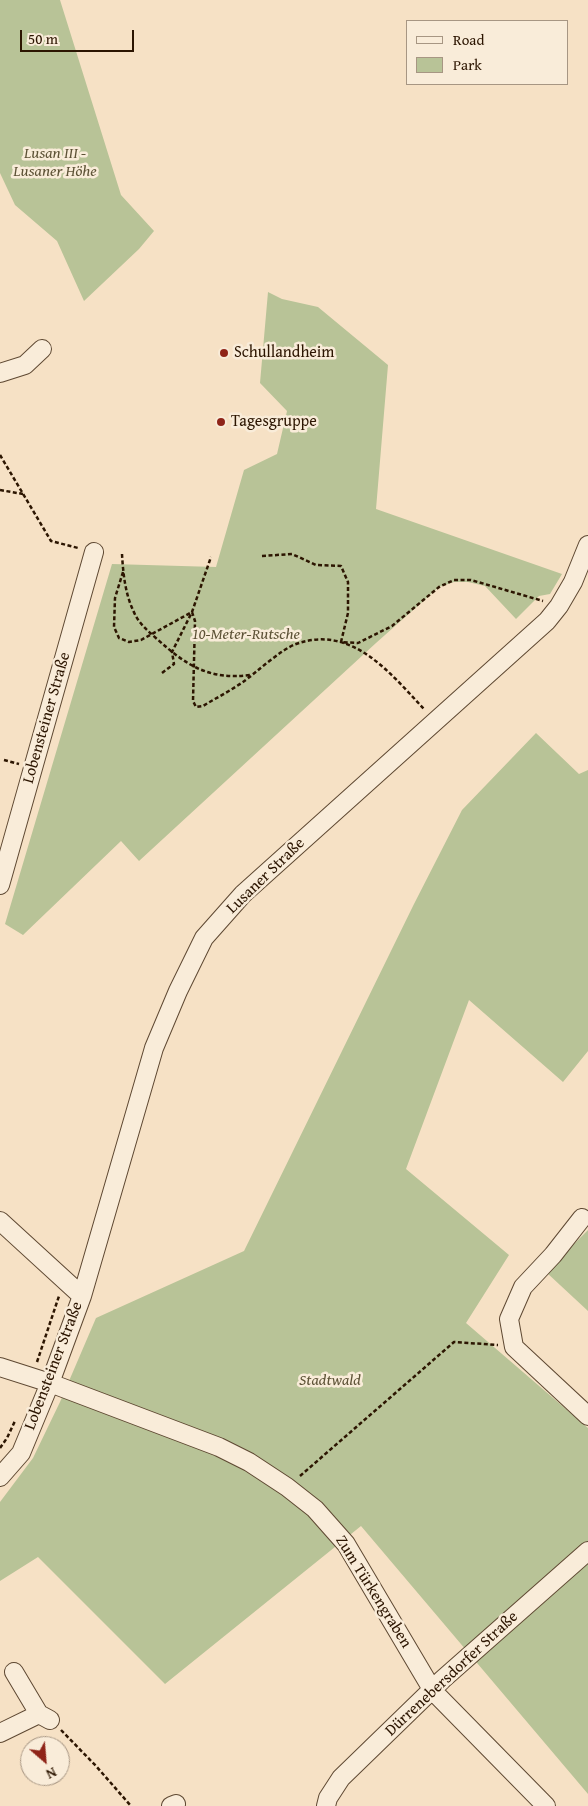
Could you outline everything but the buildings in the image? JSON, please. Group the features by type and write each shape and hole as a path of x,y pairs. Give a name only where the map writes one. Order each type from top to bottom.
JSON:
{"street":[{"path":"0,373 25,365 42,349"},
{"name":"Lusaner Straße","path":"82,1296 154,1048 178,991 204,938 244,894 547,621 559,606 573,582 588,545"},
{"name":"Lobensteiner Straße","path":"0,885 94,552"},
{"path":"582,1218 553,1255 523,1287 509,1319 514,1347 588,1416"},
{"name":"Lobensteiner Straße","path":"0,1221 82,1296 50,1383 21,1453 0,1477"},
{"name":"Zum Türkengraben","path":"0,1367 50,1383 219,1447 250,1462 315,1509 346,1544 432,1691 546,1806"},
{"name":"Dürrenebersdorfer Straße","path":"326,1806 328,1798 342,1778 432,1691 588,1551"},
{"path":"0,1733 49,1720 14,1672"}],"path":[{"path":"0,455 51,541 94,552"},
{"path":"0,490 23,494"},
{"path":"122,554 123,572 132,610 139,623 172,652 194,668 209,674 235,677 251,675"},
{"path":"262,556 292,554 316,565 341,566 348,582 348,613 341,642"},
{"path":"162,673 174,664 172,652 192,612 211,557"},
{"path":"123,572 115,598 114,627 119,638 129,642 141,640 192,612"},
{"path":"192,612 195,621 193,701 196,707 203,706 244,682 294,644 316,639 358,643 392,626 439,586 454,580 471,580 559,606"},
{"path":"341,642 370,655 386,669 435,721"},
{"path":"287,1487 454,1342 514,1347"},
{"path":"49,1720 96,1766 131,1806"}],"green space":[{"name":"Lusan III - Lusaner Höhe","path":"0,0 60,0 121,195 154,231 139,249 84,301 57,241 15,205 0,173"},
{"name":"10-Meter-Rutsche","path":"268,292 282,299 318,307 388,365 376,509 562,574 550,594 539,596 516,619 485,586 468,582 454,582 439,587 139,861 121,841 23,935 5,924 112,564 216,567 244,470 277,454 287,411 260,383"},
{"name":"Stadtwald","path":"536,733 579,774 588,770 588,1051 563,1082 469,1000 406,1169 509,1255 466,1323 588,1428 588,1794 361,1526 165,1684 38,1557 0,1581 0,1502 33,1458 60,1402 96,1318 244,1251 462,810"},
{"path":"588,1230 588,1311 546,1272"}],"place":[{"name":"Schullandheim","path":"224,353"},
{"name":"Tagesgruppe","path":"221,422"}]}
